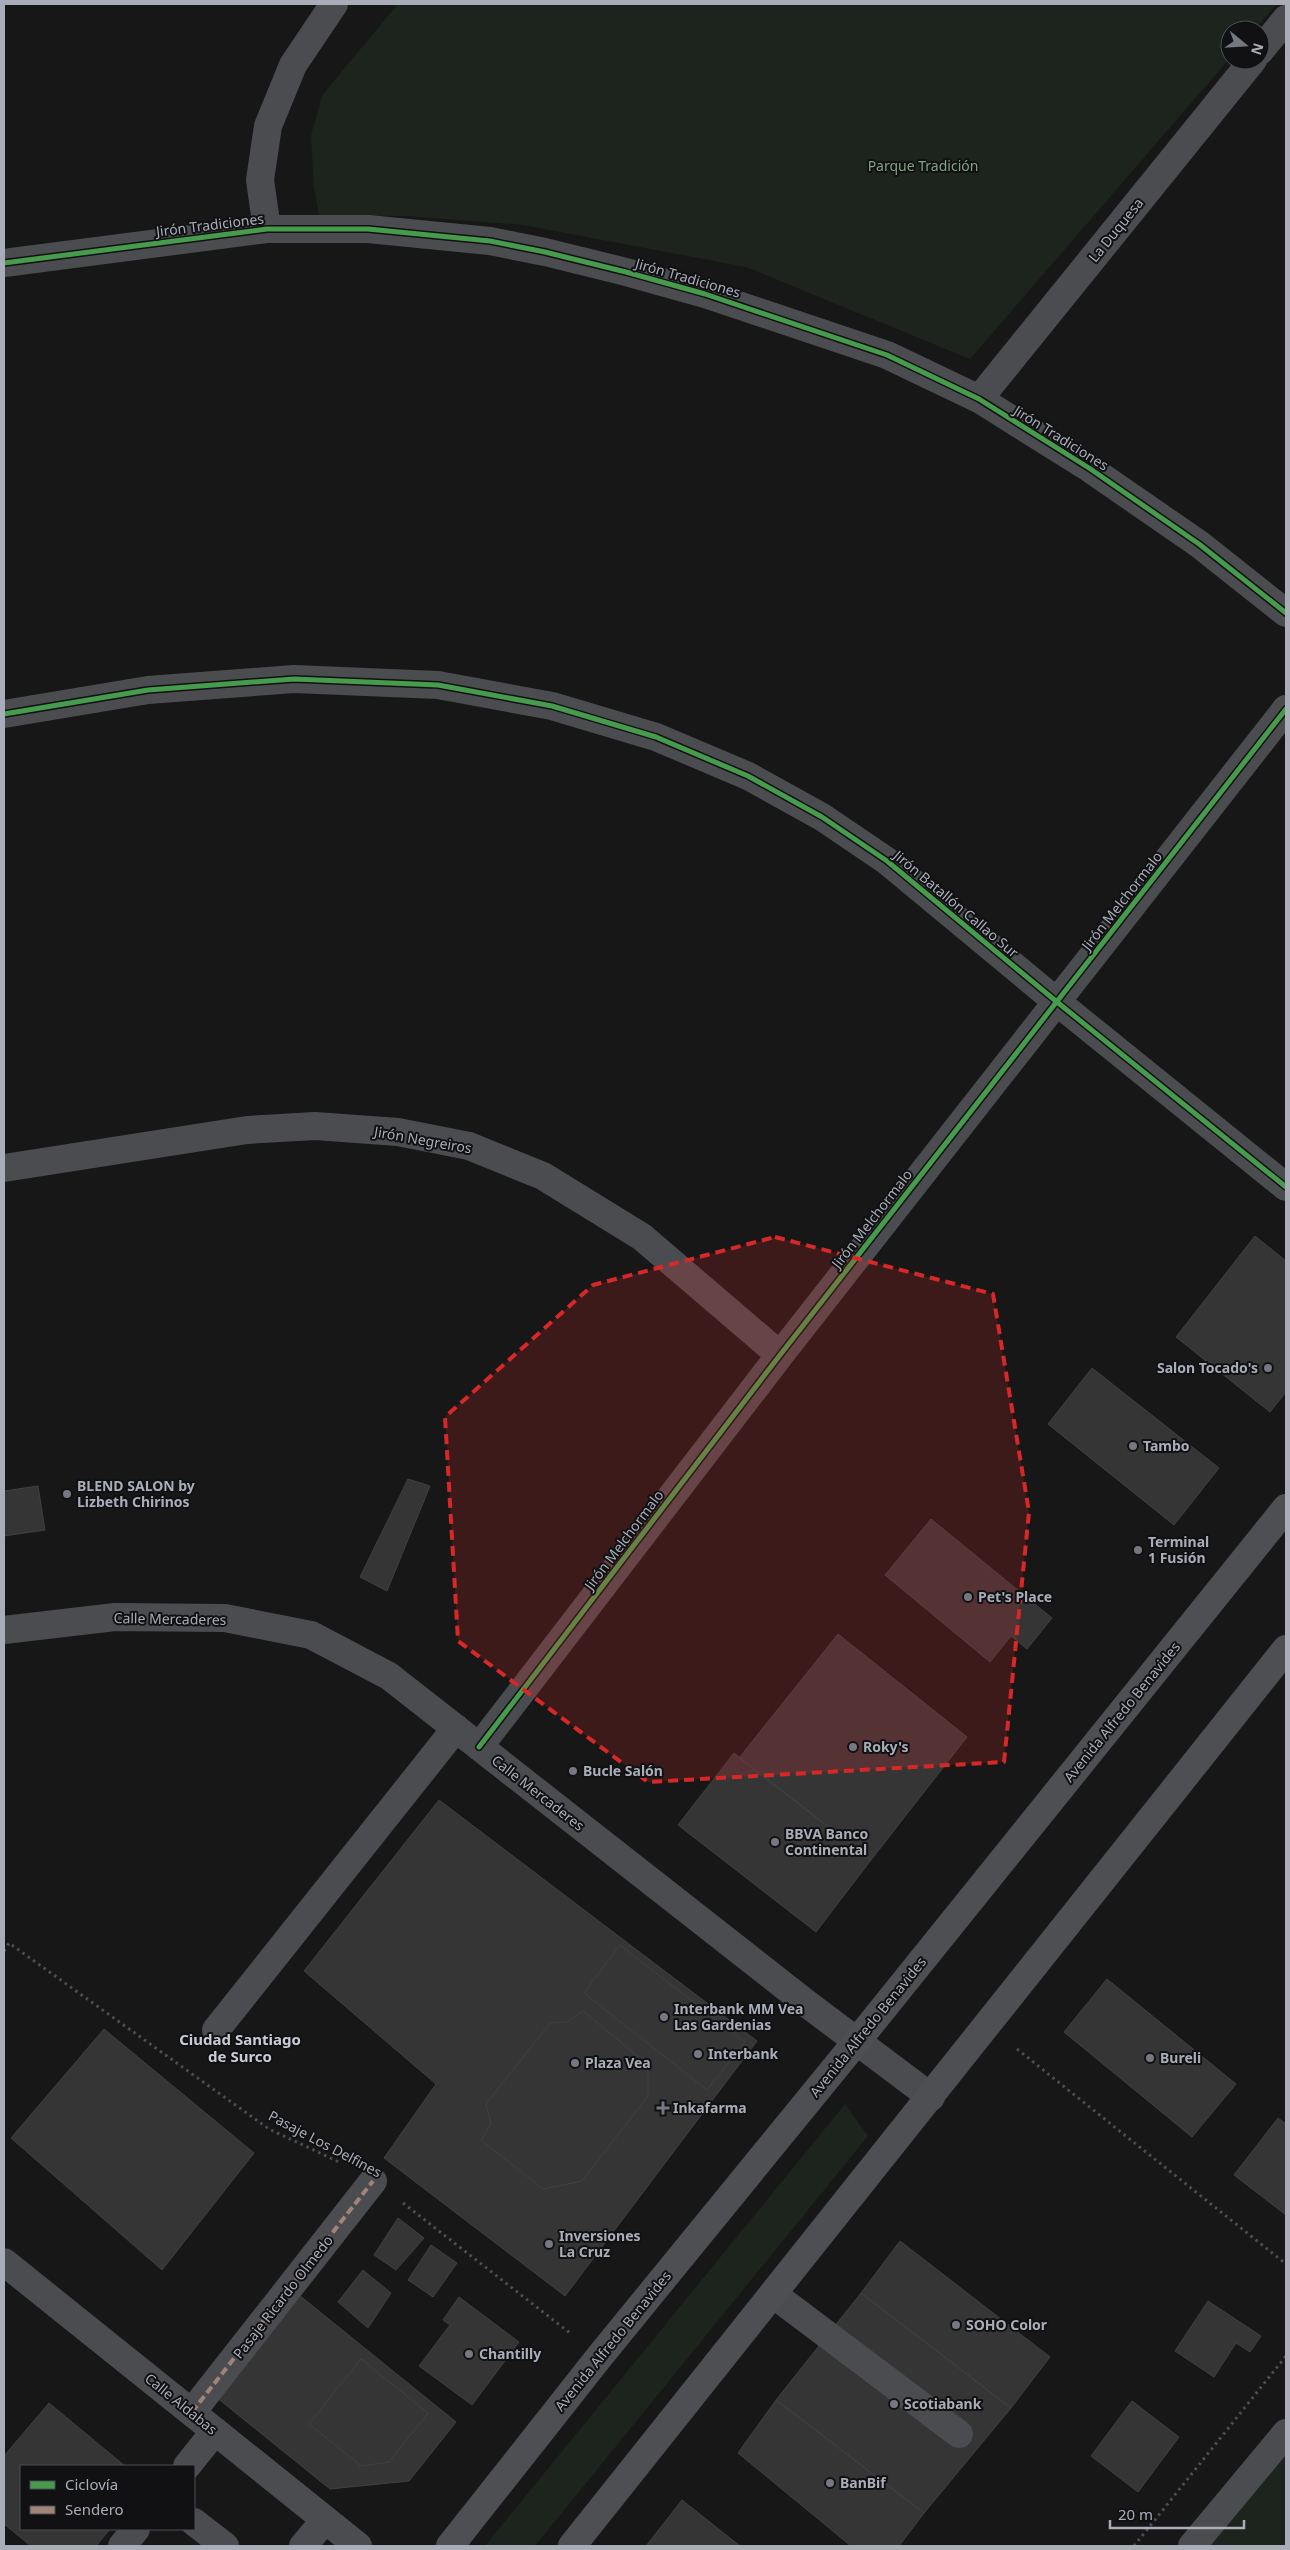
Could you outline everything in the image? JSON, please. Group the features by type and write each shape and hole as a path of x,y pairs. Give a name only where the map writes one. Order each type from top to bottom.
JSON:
{"main road":[{"name":"Avenida Alfredo Benavides","path":"450,2546 600,2356 857,2041 1286,1508"},
{"path":"572,2546 1286,1650"}],"street":[{"path":"267,229 260,180 268,126 293,65 334,4"},
{"path":"1270,39 1286,19"},
{"name":"La Duquesa","path":"979,400 1245,70"},
{"name":"Jirón Tradiciones","path":"4,263 267,229 368,229 490,241 545,252 705,294 887,355 979,400 1089,468 1191,538 1286,613"},
{"name":"Jirón Batallón Callao Sur","path":"4,714 148,690 294,678 438,686 552,706 656,738 748,776 822,817 886,861 1286,1187"},
{"name":"Jirón Melchormalo","path":"479,1747 780,1355 1286,709"},
{"name":"Jirón Negreiros","path":"4,1168 247,1130 315,1126 398,1132 470,1146 543,1176 642,1237 780,1355"},
{"name":"Calle Mercaderes","path":"4,1630 115,1617 225,1618 311,1635 389,1676 931,2097"},
{"path":"216,2030 456,1728"},
{"name":"Pasaje Ricardo Olmedo","path":"192,2412 373,2181"},
{"name":"Calle Aldabas","path":"4,2262 358,2546"},
{"path":"772,2294 959,2434"},
{"path":"188,2465 215,2431"},
{"path":"1192,2546 1286,2433"},
{"path":"304,2546 325,2520"},
{"path":"195,2523 225,2546"},
{"path":"122,2546 135,2530"}],"path":[{"path":"987,2025 1286,2264"},
{"path":"1134,2546 1286,2356"}],"highlighted area":[{"path":"775,1237 993,1294 1029,1512 1004,1762 648,1782 458,1641 445,1417 593,1285"}],"green space":[{"name":"Parque Tradición","path":"398,4 1277,4 1263,20 1220,20 1220,70 970,359 746,267 523,225 406,216 319,215 314,188 311,135 323,94"},
{"path":"845,2104 868,2136 535,2546 485,2546"},
{"path":"1286,2450 1286,2546 1210,2546"}],"building":[{"path":"1255,1236 1286,1261 1286,1392 1270,1412 1176,1337"},
{"name":"Tambo","path":"1092,1368 1219,1468 1174,1525 1048,1424"},
{"path":"408,1479 430,1486 387,1591 360,1577"},
{"path":"38,1486 45,1530 4,1536 4,1491"},
{"name":"Pet's Place","path":"931,1519 1052,1618 1027,1649 1011,1636 990,1662 885,1575"},
{"name":"Roky's","path":"838,1634 967,1737 871,1860 739,1758"},
{"name":"BBVA Banco Continental","path":"734,1753 871,1860 816,1932 678,1825"},
{"name":"Plaza Vea","path":"439,1800 757,2041 565,2296 384,2158 436,2084 304,1971"},
{"name":"Interbank MM Vea Las Gardenias","path":"620,1945 745,2042 707,2090 584,1993"},
{"name":"Bureli","path":"1107,1979 1236,2084 1192,2137 1064,2032"},
{"path":"583,2011 648,2065 648,2096 582,2181 543,2189 481,2140 491,2124 486,2104 550,2023 567,2022"},
{"path":"104,2029 254,2153 162,2270 11,2138"},
{"path":"1278,2118 1286,2124 1286,2215 1234,2175"},
{"path":"398,2218 424,2238 396,2270 374,2255"},
{"name":"SOHO Color","path":"900,2241 1050,2357 1011,2408 861,2293"},
{"path":"431,2245 457,2263 433,2297 408,2280"},
{"path":"363,2270 391,2293 368,2328 338,2302"},
{"name":"Scotiabank","path":"861,2293 1011,2408 924,2513 776,2400"},
{"path":"299,2295 456,2422 409,2481 330,2489 216,2397"},
{"name":"Chantilly","path":"459,2297 519,2342 472,2405 419,2366 450,2325 443,2320"},
{"path":"1208,2301 1261,2336 1250,2352 1236,2343 1214,2377 1175,2351"},
{"path":"361,2359 428,2413 389,2462 361,2466 309,2424"},
{"name":"BanBif","path":"776,2400 924,2513 899,2546 851,2546 738,2453"},
{"path":"1132,2401 1179,2437 1138,2492 1091,2456"},
{"path":"49,2403 124,2465 20,2465 20,2530 109,2530 96,2546 31,2546 4,2524 4,2456"},
{"path":"682,2500 740,2546 646,2546"}],"marked path":[{"path":"192,2412 373,2181"}],"cycle path":[{"path":"4,263 267,229 368,229 490,241 626,272 705,294 887,355 979,399 1089,468 1199,544 1286,613"},
{"path":"4,714 148,690 294,679 438,685 552,706 656,737 748,776 822,817 887,861 1057,1002 1286,1187"},
{"path":"479,1747 780,1355 1286,709"}],"place":[{"name":"Salon Tocado's","path":"1268,1368"},
{"name":"Tambo","path":"1133,1446"},
{"name":"BLEND SALON by Lizbeth Chirinos","path":"67,1494"},
{"name":"Terminal 1 Fusión","path":"1138,1550"},
{"name":"Pet's Place","path":"968,1597"},
{"name":"Roky's","path":"853,1747"},
{"name":"Bucle Salón","path":"573,1771"},
{"name":"BBVA Banco Continental","path":"775,1842"},
{"name":"Interbank MM Vea Las Gardenias","path":"664,2017"},
{"name":"Interbank","path":"698,2054"},
{"name":"Bureli","path":"1150,2058"},
{"name":"Plaza Vea","path":"575,2063"},
{"name":"Inkafarma","path":"663,2108"},
{"name":"Inversiones La Cruz","path":"549,2244"},
{"name":"SOHO Color","path":"956,2325"},
{"name":"Chantilly","path":"469,2354"},
{"name":"Scotiabank","path":"894,2404"},
{"name":"BanBif","path":"830,2483"}],"district":[{"name":"Ciudad Santiago de Surco","path":"240,2048"}]}
